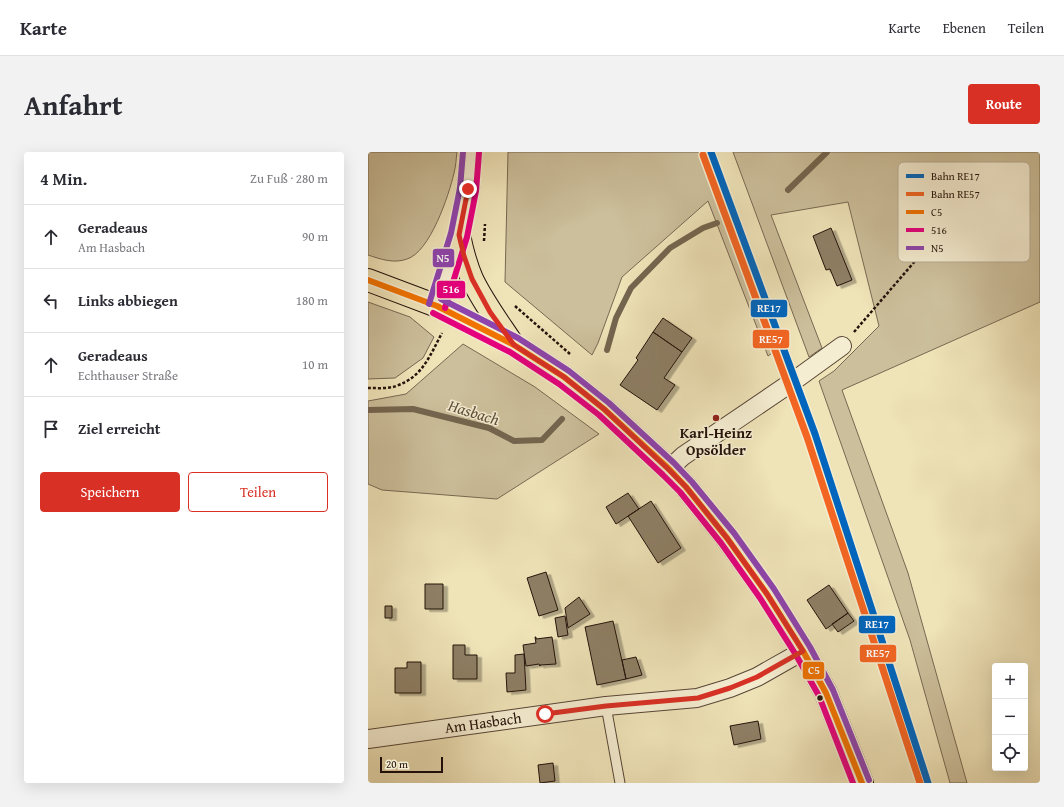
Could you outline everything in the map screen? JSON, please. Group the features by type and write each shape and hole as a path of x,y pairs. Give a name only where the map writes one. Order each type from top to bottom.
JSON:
{"main road":[{"path":"437,306 459,235 468,189 471,152"},
{"path":"459,235 472,279 490,312 514,345"},
{"path":"368,280 437,306 514,345 564,377 604,409 686,487 727,538 767,594 803,651 826,694 862,783"}],"street":[{"path":"668,469 683,456 795,380 842,346"},
{"name":"Am Hasbach","path":"368,739 606,706 698,698 730,688 757,677 803,651"}],"lane":[{"path":"606,706 620,783"}],"path":[{"path":"485,217 485,248"},
{"path":"842,346 914,262"},
{"path":"368,388 396,386 411,378 425,366 438,340"}],"shaded area":[{"path":"368,152 457,152 455,168 448,195 431,235 415,254 407,259 392,261 368,255"},
{"path":"508,152 701,152 775,351 768,356 708,201 622,277 598,343 592,355 505,282"},
{"path":"733,152 1040,152 1040,302 842,390 908,573 967,783 950,783 910,640 819,381 834,371 879,326 848,202 771,215 822,348 809,357"},
{"path":"368,302 410,317 434,337 423,358 395,378 368,379"},
{"path":"463,344 535,387 599,434 497,499 382,490 368,484 368,401 406,394"}],"building":[{"path":"831,228 852,280 837,286 830,269 826,270 813,236"},
{"path":"663,318 692,338 682,352 653,332"},
{"path":"653,332 682,352 664,378 675,385 657,410 620,385 638,360 636,358"},
{"path":"628,493 639,509 616,524 606,507"},
{"path":"651,501 681,548 658,563 628,516"},
{"path":"546,572 558,610 539,616 527,578"},
{"path":"425,584 443,584 443,609 425,609"},
{"path":"829,585 848,613 826,629 807,600"},
{"path":"579,597 590,614 568,628 565,608"},
{"path":"385,606 392,606 392,618 385,618"},
{"path":"848,613 854,621 838,632 832,624"},
{"path":"565,616 568,635 558,637 555,618"},
{"path":"613,621 626,679 597,685 585,627"},
{"path":"535,637 536,639 552,637 556,664 526,666 523,645 536,643"},
{"path":"453,645 465,645 465,655 477,655 477,679 453,679"},
{"path":"524,654 526,690 507,692 506,673 515,673 515,655"},
{"path":"636,657 642,675 626,679 622,660"},
{"path":"407,662 421,662 421,693 395,693 395,668 407,668"},
{"path":"758,721 761,739 734,745 730,726"},
{"path":"553,763 555,781 540,783 538,765"}],"waterway":[{"name":"Hasbach","path":"788,190 827,152"},
{"name":"Hasbach","path":"607,350 616,318 631,288 670,248 703,228 717,223"},
{"name":"Hasbach","path":"368,410 413,409 489,428 514,441 542,440 562,419"}],"rail line":[{"name":"RE17","path":"711,152 815,434 928,783"},
{"name":"RE57","path":"703,155 807,437 920,783"}],"transit line":[{"name":"N5","path":"429,304 451,233 460,188 463,152"},
{"name":"516","path":"445,308 467,237 476,191 479,153"},
{"name":"C5","path":"368,280 437,306 514,345 564,377 604,409 669,469 686,487 727,538 767,594 803,651 826,693 862,783"},
{"name":"N5","path":"441,299 518,338 569,371 609,403 674,463 692,482 734,533 774,589 810,647 833,690 869,780"},
{"name":"516","path":"433,313 510,352 559,384 599,415 680,492 721,543 760,598 796,655 819,696 853,783"}],"place":[{"name":"Karl-Heinz Opsölder","path":"716,418"}],"route":[{"path":"468,189 459,235 472,279 490,312 514,345 564,377 604,409 686,487 727,538 767,594 803,651 757,677 730,688 698,698 606,706 545,714"}]}
